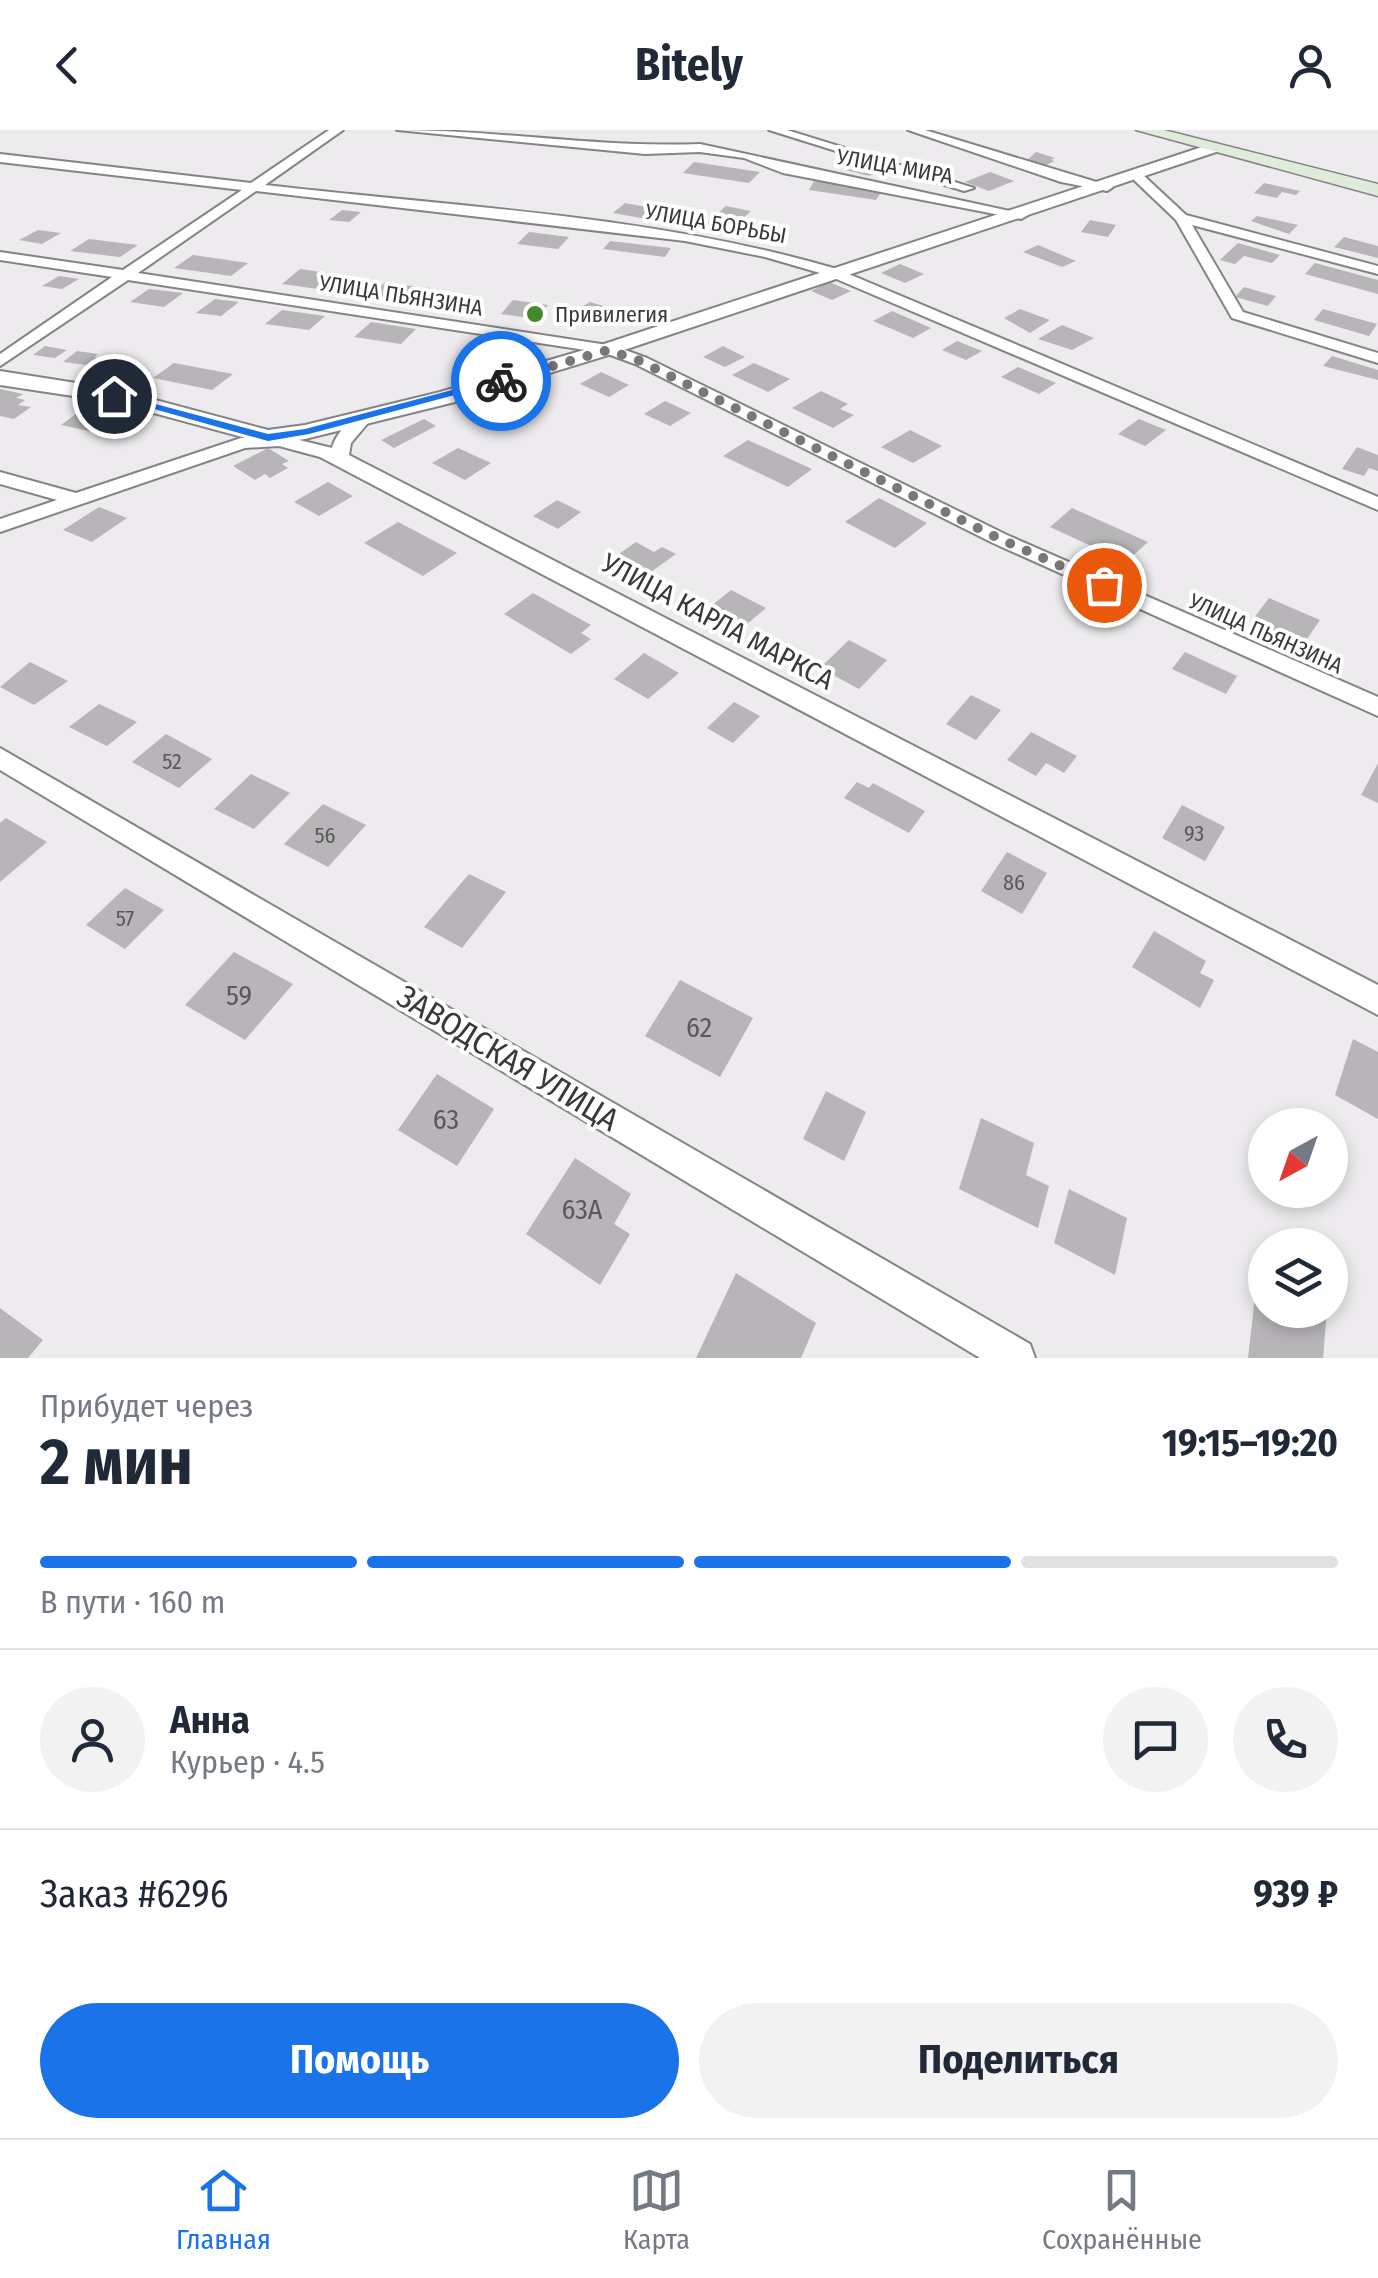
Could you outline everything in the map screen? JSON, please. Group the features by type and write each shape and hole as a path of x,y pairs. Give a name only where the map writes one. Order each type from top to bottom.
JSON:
{"main road":[{"path":"1144,130 1378,190"}],"street":[{"path":"0,361 337,130"},
{"name":"УЛИЦА МИРА","path":"403,130 645,150 700,148 746,156 783,169 1028,212"},
{"path":"775,130 1028,212"},
{"path":"914,130 1065,179 1107,186"},
{"path":"0,526 72,498 268,437 364,417 608,350 832,272 1138,177 1211,149"},
{"name":"УЛИЦА БОРЬБЫ","path":"0,158 685,238 832,272 1378,504"},
{"path":"1138,177 1181,218 1237,315 1378,358"},
{"path":"1181,218 1378,270"},
{"name":"УЛИЦА ПЬЯНЗИНА","path":"0,256 608,350 640,361 1000,539 1378,708"},
{"name":"УЛИЦА КАРЛА МАРКСА","path":"0,378 114,396 339,457 1378,1001"},
{"path":"339,457 342,442 364,417"},
{"path":"0,478 72,498"},
{"name":"ЗАВОДСКАЯ УЛИЦА","path":"0,758 1016,1358"}],"building":[{"path":"1036,152 1055,161 1044,166 1026,161"},
{"path":"863,161 886,168 869,176 846,170"},
{"path":"694,162 760,172 749,183 683,173"},
{"path":"990,172 1014,181 989,191 965,182"},
{"path":"814,181 882,191 876,200 809,190"},
{"path":"1264,183 1300,191 1296,195 1282,192 1277,198 1254,193"},
{"path":"625,203 686,209 669,223 613,213"},
{"path":"726,206 751,211 725,235 699,230"},
{"path":"342,210 361,212 349,222 329,220"},
{"path":"1257,216 1298,225 1289,234 1251,221"},
{"path":"1090,220 1116,225 1108,237 1081,232"},
{"path":"38,230 61,233 42,244 19,240"},
{"path":"529,232 569,237 558,249 517,244"},
{"path":"1344,237 1378,246 1378,258 1334,247"},
{"path":"89,239 138,245 120,257 70,251"},
{"path":"610,241 671,248 665,257 603,249"},
{"path":"1238,243 1280,255 1272,263 1244,256 1235,264 1220,260"},
{"path":"1038,245 1076,261 1062,267 1023,252"},
{"path":"193,255 248,263 231,276 174,268"},
{"path":"1315,263 1378,280 1378,294 1305,274"},
{"path":"900,264 924,274 905,283 881,273"},
{"path":"300,269 349,276 332,291 282,284"},
{"path":"59,276 79,279 62,289 42,286"},
{"path":"829,282 851,291 832,300 811,291"},
{"path":"384,283 431,288 417,303 370,297"},
{"path":"1244,287 1276,296 1268,306 1235,297"},
{"path":"149,289 183,293 164,307 130,302"},
{"path":"452,294 476,298 465,309 441,305"},
{"path":"215,299 239,302 221,316 196,313"},
{"path":"513,300 548,305 537,319 501,314"},
{"path":"590,302 611,308 592,321 570,314"},
{"path":"1020,309 1050,320 1030,333 1004,318"},
{"path":"1323,309 1377,324 1369,336 1314,320"},
{"path":"282,310 325,316 309,330 265,324"},
{"path":"892,311 931,328 913,338 873,321"},
{"path":"371,322 416,329 401,344 354,337"},
{"path":"1062,325 1094,338 1072,350 1038,339"},
{"path":"957,341 982,351 966,360 942,350"},
{"path":"45,346 67,350 55,358 33,355"},
{"path":"723,346 745,357 725,367 703,357"},
{"path":"77,351 98,354 94,357 104,359 95,366 63,362"},
{"path":"1332,356 1378,370 1378,380 1323,366"},
{"path":"174,363 233,374 212,390 153,378"},
{"path":"754,363 790,379 768,392 732,375"},
{"path":"1018,367 1056,383 1039,394 1001,377"},
{"path":"601,372 629,385 609,397 580,384"},
{"path":"0,389 23,394 16,398 25,400 18,405 31,407 14,419 0,416"},
{"path":"821,391 848,404 840,409 854,415 833,428 792,408"},
{"path":"665,401 691,413 670,426 644,414"},
{"path":"84,408 115,415 93,432 61,425"},
{"path":"424,419 436,426 394,448 381,440"},
{"path":"1139,419 1166,430 1145,446 1118,434"},
{"path":"910,430 942,446 913,463 881,447"},
{"path":"748,440 812,469 788,487 723,456"},
{"path":"1357,447 1378,455 1378,471 1369,468 1364,476 1342,469"},
{"path":"268,448 289,461 282,464 288,468 270,478 265,474 255,480 233,466"},
{"path":"458,448 491,463 465,480 432,463"},
{"path":"328,482 353,496 319,516 294,502"},
{"path":"879,498 927,523 895,548 845,522"},
{"path":"557,500 581,512 558,529 533,516"},
{"path":"99,507 127,518 92,542 63,530"},
{"path":"1072,508 1148,542 1126,562 1050,527"},
{"path":"398,522 457,553 423,576 364,543"},
{"path":"636,542 654,552 662,547 676,554 648,574 616,556"},
{"path":"731,590 766,608 746,625 711,606"},
{"path":"533,593 591,625 581,633 591,639 571,654 504,614"},
{"path":"1269,598 1320,620 1303,645 1251,622"},
{"path":"849,640 887,660 859,689 820,668"},
{"path":"1185,652 1237,676 1226,694 1172,669"},
{"path":"644,653 679,673 648,699 614,679"},
{"path":"30,662 68,681 34,705 0,687"},
{"path":"971,695 1001,710 976,740 946,724"},
{"path":"734,702 760,716 733,743 707,728"},
{"path":"99,704 137,722 107,746 69,727"},
{"path":"1031,732 1077,756 1064,773 1046,763 1036,776 1007,760"},
{"path":"166,734 212,759 179,788 132,762"},
{"path":"1378,763 1378,803 1361,795"},
{"path":"251,774 290,793 254,829 214,809"},
{"path":"857,782 869,788 873,783 925,811 909,833 844,798"},
{"path":"323,804 366,825 328,867 284,844"},
{"path":"1182,805 1225,827 1205,861 1162,838"},
{"path":"6,818 47,842 0,882 0,823"},
{"path":"1007,852 1047,873 1022,914 981,891"},
{"path":"469,874 506,892 462,948 424,927"},
{"path":"125,888 164,910 125,949 86,925"},
{"path":"1154,931 1206,961 1200,973 1214,980 1200,1008 1132,967"},
{"path":"234,952 293,984 245,1040 185,1005"},
{"path":"680,980 753,1018 720,1077 645,1036"},
{"path":"1353,1039 1378,1052 1378,1119 1335,1095"},
{"path":"437,1074 494,1109 457,1166 398,1130"},
{"path":"826,1091 866,1112 844,1161 803,1139"},
{"path":"981,1118 1034,1143 1026,1175 1049,1186 1038,1228 959,1189"},
{"path":"575,1158 631,1194 614,1224 630,1234 600,1285 526,1234"},
{"path":"1069,1189 1127,1218 1115,1275 1054,1243"},
{"path":"736,1273 816,1323 801,1358 696,1358"},
{"path":"0,1308 43,1340 28,1358 0,1358"},
{"path":"1251,1328 1326,1328 1323,1358 1248,1358"}],"way so far":[{"path":"501,381 608,350 640,361 1000,539 1104,585"}],"place":[{"name":"Привилегия","path":"535,314"}],"route":[{"path":"114,396 268,437 305,432 501,381"}]}
